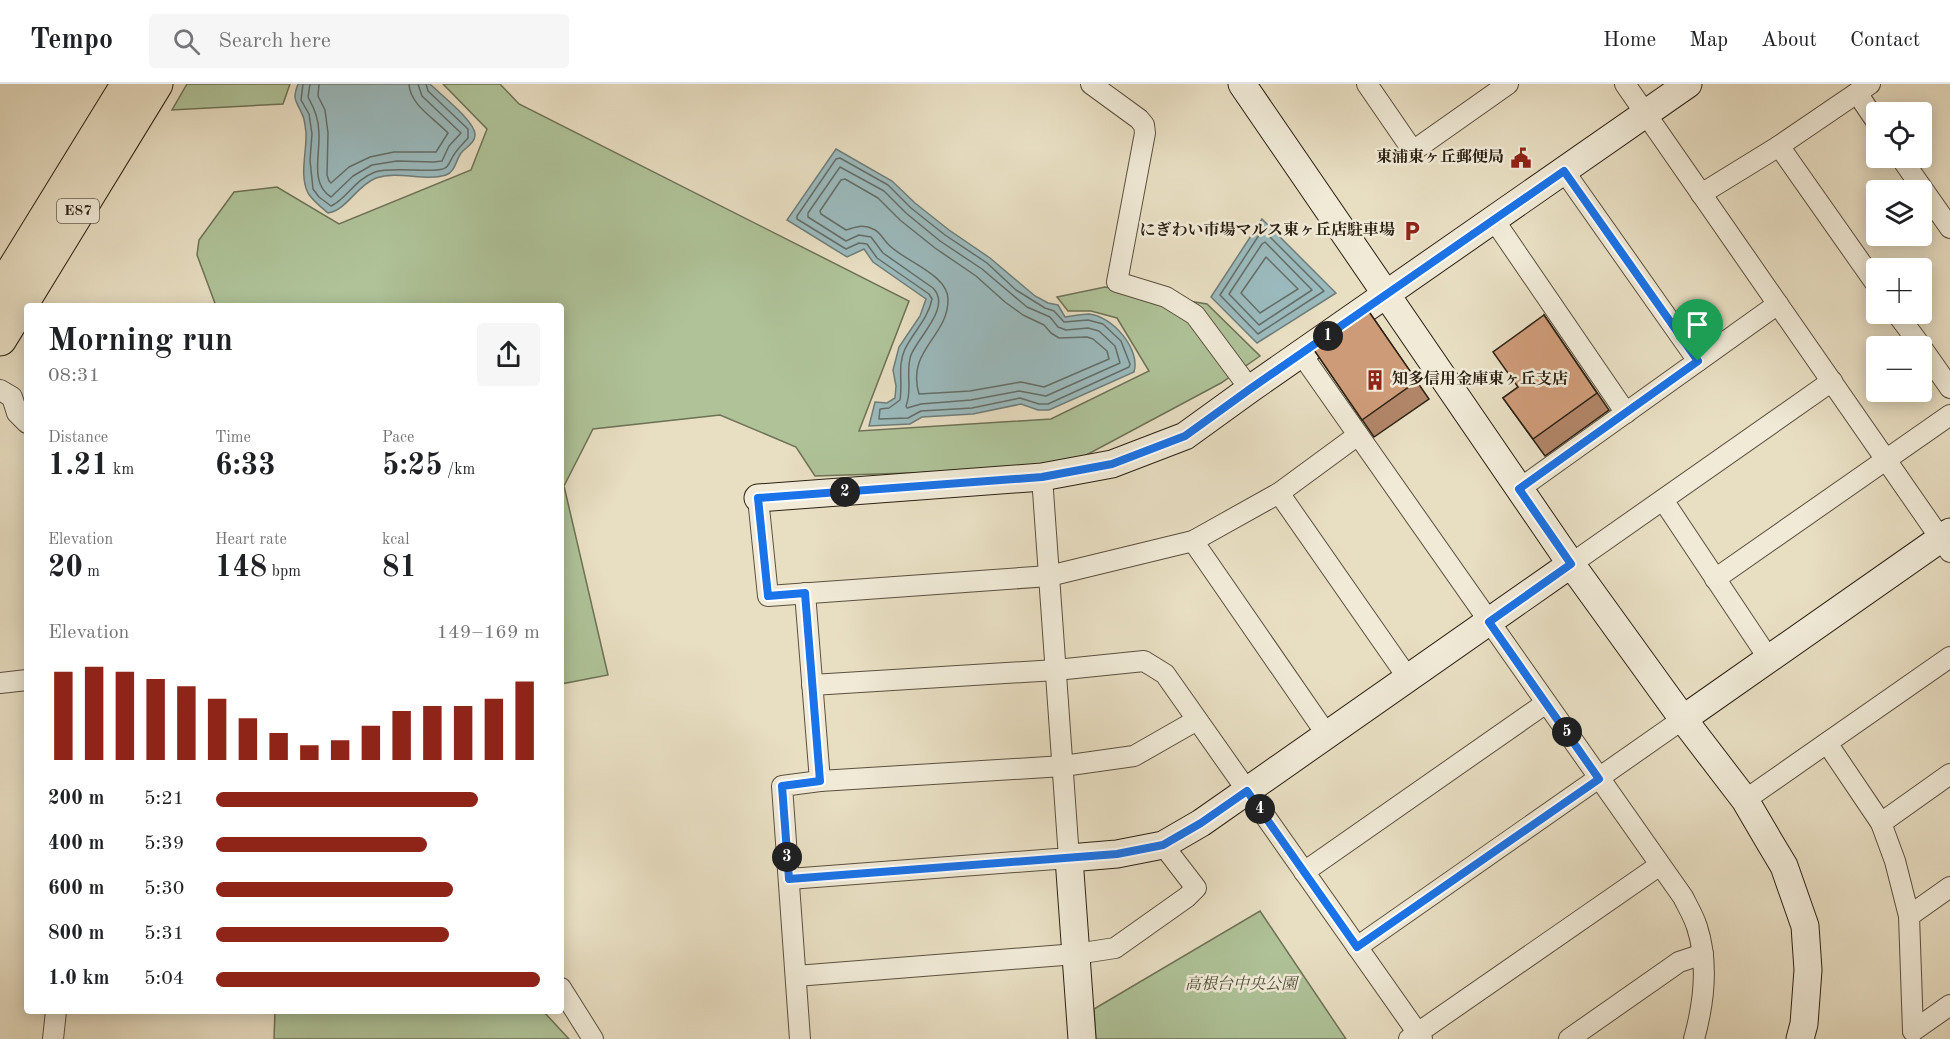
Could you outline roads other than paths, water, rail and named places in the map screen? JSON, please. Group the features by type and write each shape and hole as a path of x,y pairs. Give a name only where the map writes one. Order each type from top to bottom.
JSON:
{"highway":[{"name":"E87","path":"0,292 128,84"},
{"name":"E87","path":"0,339 156,84"}],"street":[{"path":"1091,84 1144,125 1117,282 1166,297 1195,315 1250,389"},
{"path":"1242,84 1571,564 1683,719 1745,800 1784,866 1805,926 1808,970 1804,1024 1800,1039"},
{"path":"1366,84 1413,151 1485,90 1508,84"},
{"path":"1357,947 1769,659 1947,540 1886,460 1625,84"},
{"path":"1358,435 1279,493 1193,541 1049,576 768,596 758,498 1042,477 1112,464 1185,436 1688,84"},
{"path":"1701,194 1779,146 1864,89"},
{"path":"1779,146 1866,270"},
{"path":"1908,168 1950,228"},
{"path":"1564,171 1698,361"},
{"path":"1494,220 1626,413"},
{"path":"1519,489 1778,304"},
{"path":"1302,355 1683,897 1697,926 1703,954 1702,1010 1694,1039"},
{"path":"1932,363 1950,388"},
{"path":"789,879 1117,854 1163,845 1201,823 1832,381"},
{"path":"6,393 17,413 24,420"},
{"path":"1715,579 1950,415"},
{"path":"1042,477 1082,1039"},
{"path":"1279,493 1408,678"},
{"path":"1663,500 1769,659"},
{"path":"1193,541 1327,735"},
{"path":"805,593 820,781"},
{"path":"1745,800 1950,657"},
{"path":"812,685 1056,670 1144,662 1165,674 1357,947 1416,1037 1660,865"},
{"path":"0,682 24,680"},
{"path":"1304,872 1546,703"},
{"path":"800,1039 782,786 820,781 1063,766 1134,756 1197,720"},
{"path":"1827,743 1881,823 1894,861 1909,916 1913,1031 1950,1005"},
{"path":"1881,823 1950,774"},
{"path":"796,975 1076,954 1115,948 1187,897 1196,888 1163,845"},
{"path":"1909,916 1950,887"},
{"path":"1569,1039 1678,962 1703,954"},
{"path":"564,993 593,1039"},
{"path":"53,1039 56,1014"}],"water":[{"path":"298,84 430,84 470,123 474,129 475,138 461,153 453,169 446,175 429,177 394,175 376,178 363,186 341,207 328,213 312,199 305,186 306,132 304,118 296,100 295,93"},
{"path":"836,149 892,181 915,203 990,258 1035,296 1058,305 1065,317 1089,314 1107,321 1123,335 1129,344 1135,363 1134,372 1049,410 1038,410 1021,404 973,414 922,417 910,424 869,426 875,402 887,403 895,398 896,386 893,370 899,347 920,316 926,299 873,262 864,249 847,257 787,220"},
{"path":"1262,219 1336,293 1257,343 1211,297"}],"place":[{"name":"東浦東ヶ丘郵便局","path":"1521,158"},
{"name":"にぎわい市場マルス東ヶ丘店駐車場","path":"1412,231"},
{"name":"知多信用金庫東ヶ丘支店","path":"1375,380"}],"park label":[{"name":"高根台中央公園","path":"1241,985"}]}
